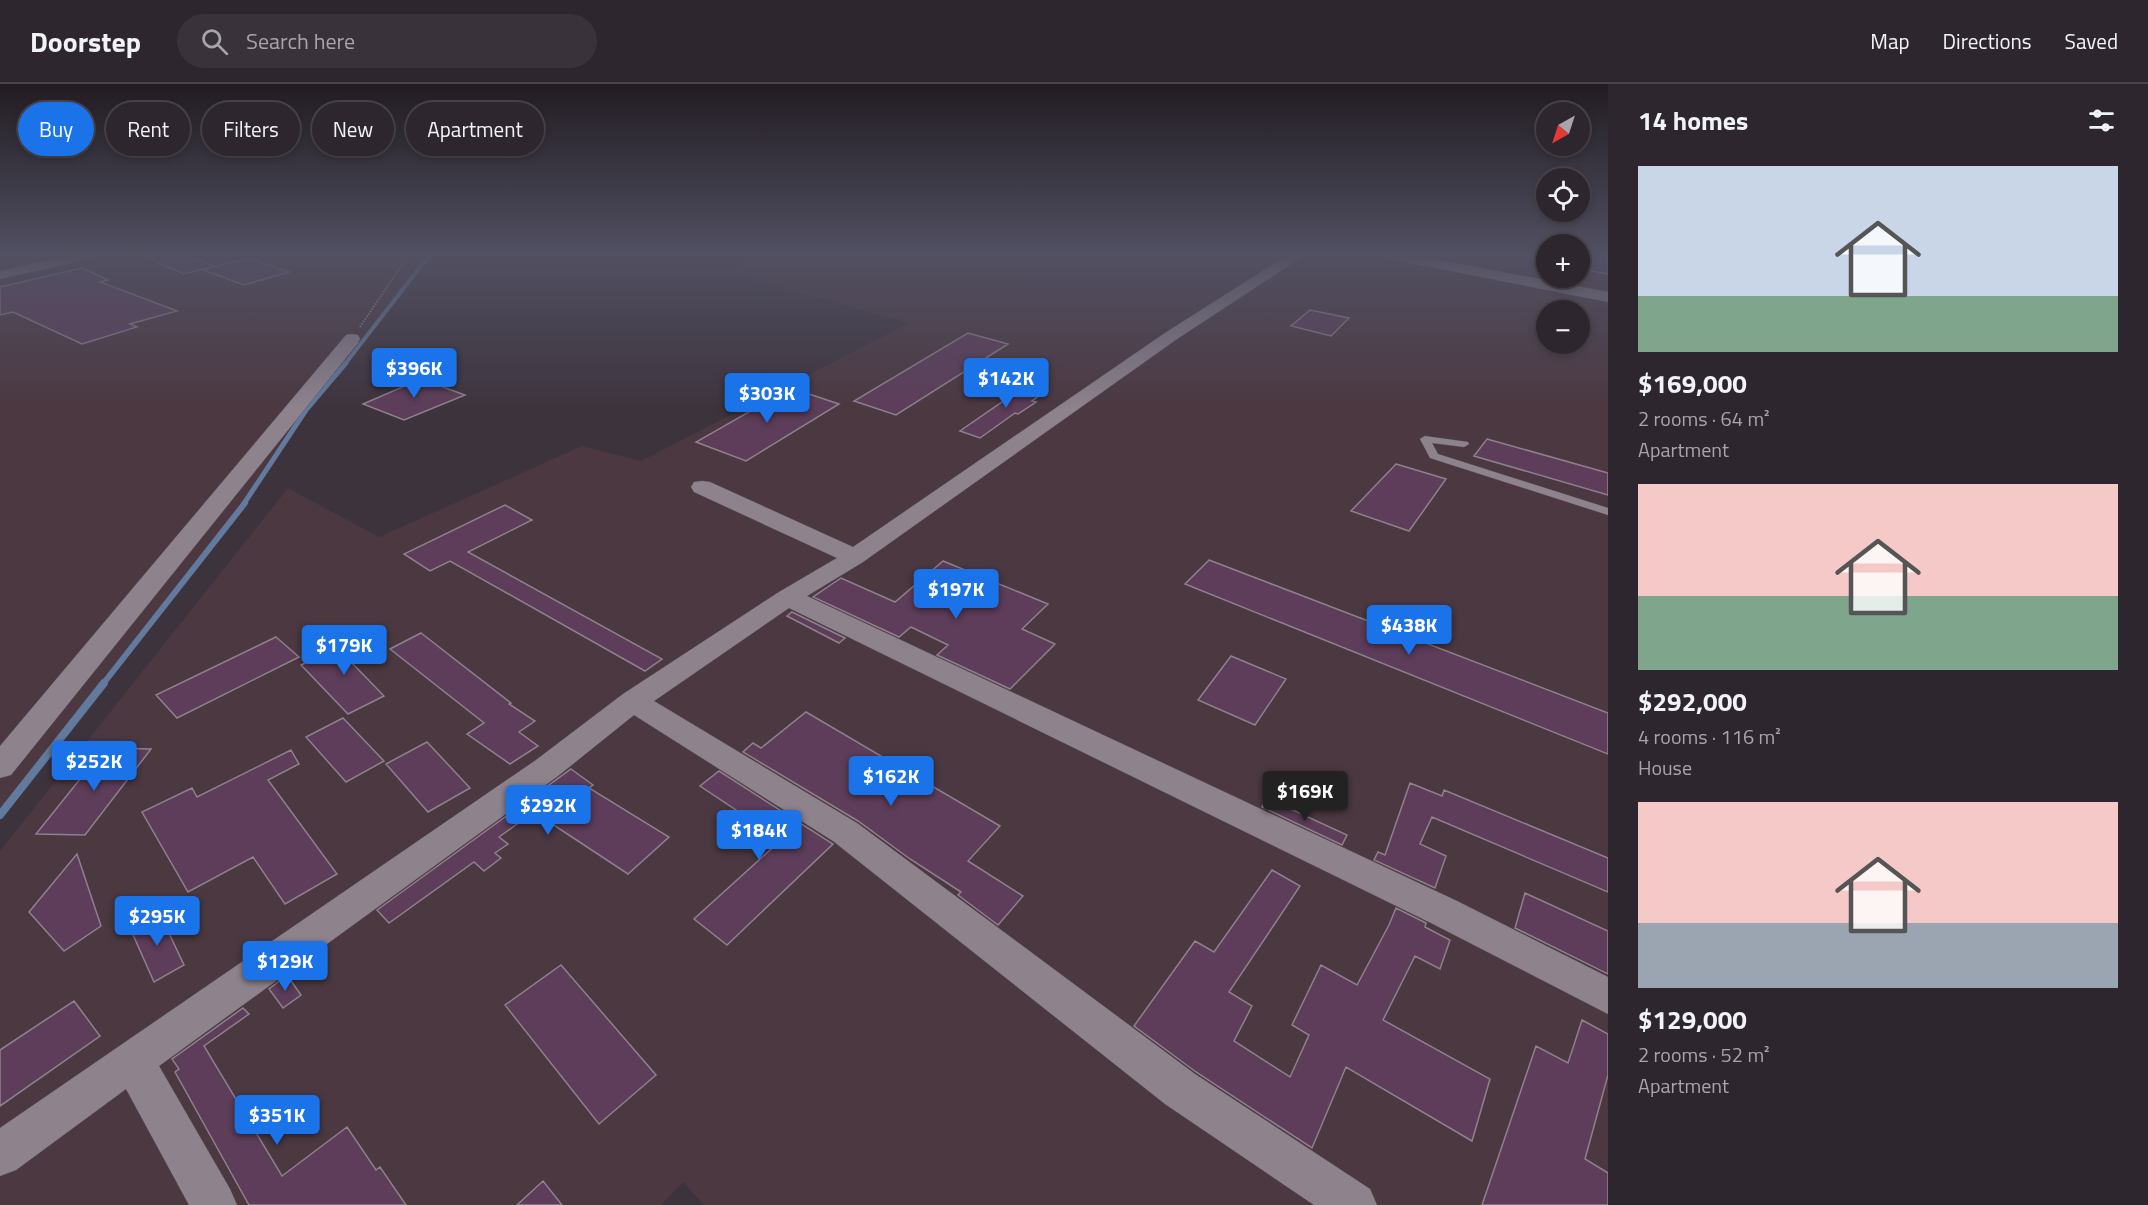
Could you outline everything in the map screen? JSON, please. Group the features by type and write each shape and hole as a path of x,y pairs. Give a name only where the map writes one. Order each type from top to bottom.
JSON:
{"street":[{"path":"0,1154 547,768 633,701 788,597 855,557 1171,336 1219,305"},
{"path":"0,767 225,490 352,339"},
{"path":"702,487 855,557"},
{"path":"788,597 1434,907 1608,996"},
{"path":"633,701 845,832 1180,1089 1354,1205"},
{"path":"133,1061 214,1205"}],"lane":[{"path":"1464,444 1425,440 1434,456 1608,512"}],"path":[{"path":"352,339 375,305"}],"shaded area":[{"path":"0,305 391,305 306,410 255,490 0,815"},
{"path":"844,305 1536,305 1536,354 1590,354 1590,305 1608,305 1608,1205 704,1205 683,1182 661,1205 0,1205 0,851 288,488 379,537 582,446 641,461 909,323"}],"building":[{"path":"0,305 162,305 177,311 130,324 137,327 82,344 13,312 0,315"},
{"path":"1310,310 1349,318 1331,336 1291,326"},
{"path":"968,333 1008,344 896,415 854,401"},
{"path":"1038,377 1047,390 1032,401 1036,402 1018,414 1015,413 980,438 960,431"},
{"path":"421,379 465,395 404,420 363,404"},
{"path":"791,388 839,404 746,461 696,442"},
{"path":"1487,439 1608,473 1608,495 1474,456"},
{"path":"1396,464 1446,479 1409,531 1351,511"},
{"path":"505,505 532,520 468,552 662,659 645,671 450,561 430,571 404,554"},
{"path":"1209,560 1608,713 1608,754 1185,584"},
{"path":"943,561 1048,604 1022,629 1055,644 1010,689 937,655 948,645 911,627 899,637 813,597 841,578 895,602"},
{"path":"792,612 845,638 839,643 787,616"},
{"path":"421,633 511,703 509,704 535,721 519,732 538,746 510,764 467,734 484,723 390,649"},
{"path":"276,637 299,657 177,718 156,695"},
{"path":"359,637 374,649 350,661 384,696 348,714 301,665"},
{"path":"1231,656 1286,679 1255,725 1198,700"},
{"path":"806,712 1000,826 968,861 1023,896 998,925 958,895 961,892 858,821 743,752 753,743 761,748"},
{"path":"343,718 384,761 346,782 306,737"},
{"path":"427,742 470,788 428,812 386,764"},
{"path":"105,748 151,749 85,835 36,834"},
{"path":"291,750 299,764 268,780 337,874 285,904 253,857 188,892 142,812 192,788 197,797"},
{"path":"571,769 593,785 589,788 669,837 628,874 534,812 499,837 508,844 495,853 501,858 484,871 474,862 389,923 377,910"},
{"path":"719,771 833,844 727,945 694,919 781,840 700,786"},
{"path":"1410,783 1442,796 1444,790 1608,858 1608,892 1432,817 1420,844 1446,856 1435,888 1374,860 1378,852 1385,855"},
{"path":"1267,798 1347,835 1342,845 1262,807"},
{"path":"77,854 101,926 64,951 29,912"},
{"path":"1272,870 1300,886 1229,992 1252,1006 1234,1041 1290,1077 1309,1035 1292,1025 1321,965 1357,985 1396,908 1426,923 1425,927 1450,940 1440,969 1415,956 1383,1020 1490,1079 1472,1141 1346,1067 1312,1148 1196,1072 1134,1026 1195,941 1214,952"},
{"path":"1525,893 1608,931 1608,974 1515,928"},
{"path":"159,912 184,965 154,982 130,928"},
{"path":"561,965 656,1075 599,1124 505,1005"},
{"path":"287,975 301,995 283,1008 269,989"},
{"path":"74,1001 100,1036 0,1106 0,1050"},
{"path":"243,1008 249,1014 204,1046 282,1176 347,1127 376,1170 380,1167 406,1205 249,1205 175,1072 179,1069 172,1059"},
{"path":"1582,1020 1608,1034 1608,1075 1585,1159 1608,1173 1608,1205 1482,1205 1536,1046 1568,1063"},
{"path":"543,1181 562,1205 517,1205"}],"waterway":[{"path":"345,364 390,305"},
{"path":"243,505 306,410 346,363"},
{"path":"103,684 245,503"},
{"path":"0,815 104,683"}]}
